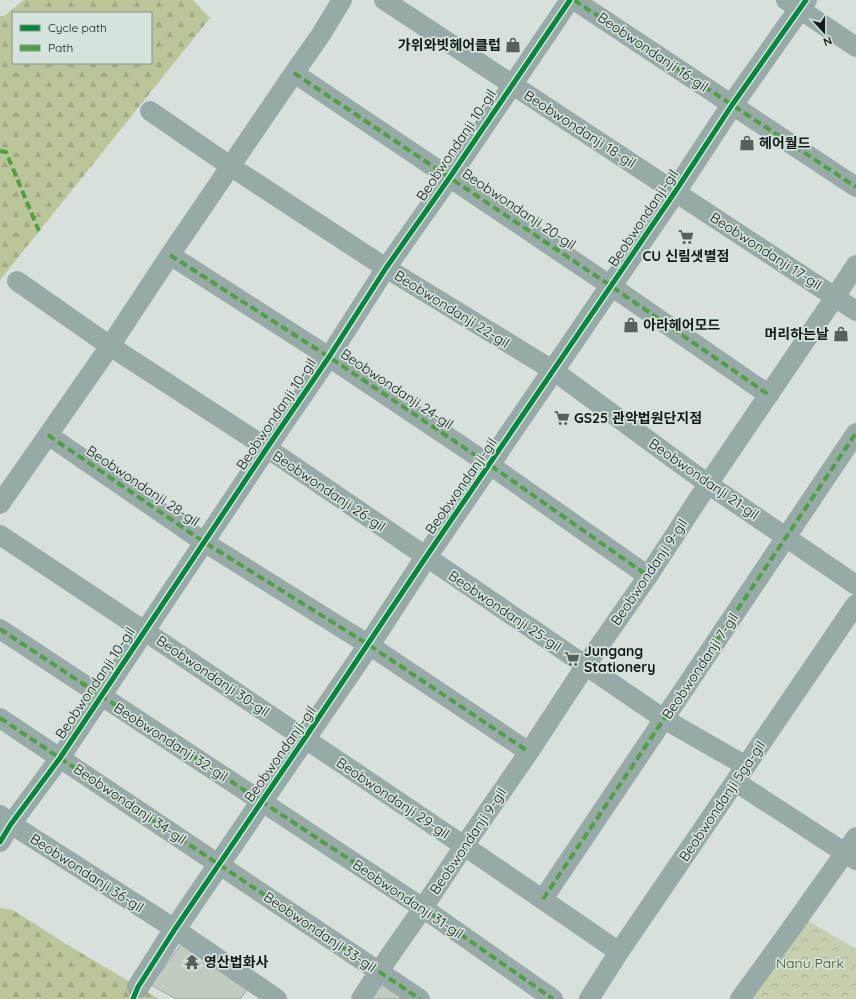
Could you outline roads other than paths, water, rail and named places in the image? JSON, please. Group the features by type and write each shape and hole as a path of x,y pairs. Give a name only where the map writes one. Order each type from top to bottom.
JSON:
{"street":[{"path":"0,504 110,346 230,166 320,36 342,0"},
{"name":"Beobwondanji 18-gil","path":"384,0 675,192"},
{"name":"Beobwondanji 10-gil","path":"0,842 6,820 60,758 267,448 329,358 386,268 450,177 570,0"},
{"name":"Beobwondanji 16-gil","path":"574,0 732,105"},
{"path":"797,3 856,47"},
{"name":"Beobwondanji-gil","path":"136,993 175,929 675,192 797,3"},
{"name":"Beobwondanji 20-gil","path":"294,73 611,286"},
{"path":"732,105 856,187"},
{"name":"Beobwondanji 22-gil","path":"150,111 230,166 386,268 554,371"},
{"name":"Beobwondanji 17-gil","path":"675,192 856,311"},
{"name":"Beobwondanji 24-gil","path":"170,255 329,358 490,466"},
{"name":"Beobwondanji 9-gil","path":"361,999 529,752 586,665 648,576 708,484 856,265"},
{"name":"Beobwondanji 26-gil","path":"16,281 110,346 267,448 426,557"},
{"name":"Beobwondanji-gil","path":"611,286 769,395"},
{"name":"Beobwondanji 21-gil","path":"554,371 708,484 856,585"},
{"name":"Beobwondanji 7-gil","path":"543,899 856,433"},
{"name":"Beobwondanji 28-gil","path":"48,435 204,542 369,645"},
{"name":"Beobwondanji-gil","path":"490,466 648,576"},
{"name":"Beobwondanji 30-gil","path":"0,535 306,738"},
{"name":"Beobwondanji 25-gil","path":"426,557 586,665 852,850"},
{"name":"Beobwondanji 5ga-gil","path":"589,999 619,952 856,604"},
{"name":"Beobwondanji 32-gil","path":"0,629 262,801"},
{"path":"369,645 529,752"},
{"name":"Beobwondanji 34-gil","path":"0,718 219,864"},
{"name":"Beobwondanji 29-gil","path":"306,738 619,952"},
{"name":"Beobwondanji 31-gil","path":"262,801 423,908 553,999"},
{"name":"Beobwondanji 36-gil","path":"6,820 175,929"},
{"path":"740,999 793,926 852,850"},
{"name":"Beobwondanji 33-gil","path":"219,864 420,999"},
{"path":"175,929 277,999"}],"place":[{"name":"가위와빗헤어클럽","path":"513,45"},
{"name":"헤어월드","path":"747,143"},
{"name":"CU 신림샛별점","path":"686,237"},
{"name":"아라헤어모드","path":"631,325"},
{"name":"머리하는날","path":"841,334"},
{"name":"GS25 관악법원단지점","path":"562,418"},
{"name":"Jungang Stationery","path":"572,659"},
{"name":"영산법화사","path":"192,962"}],"park label":[{"name":"Nanu Park","path":"810,963"}]}
